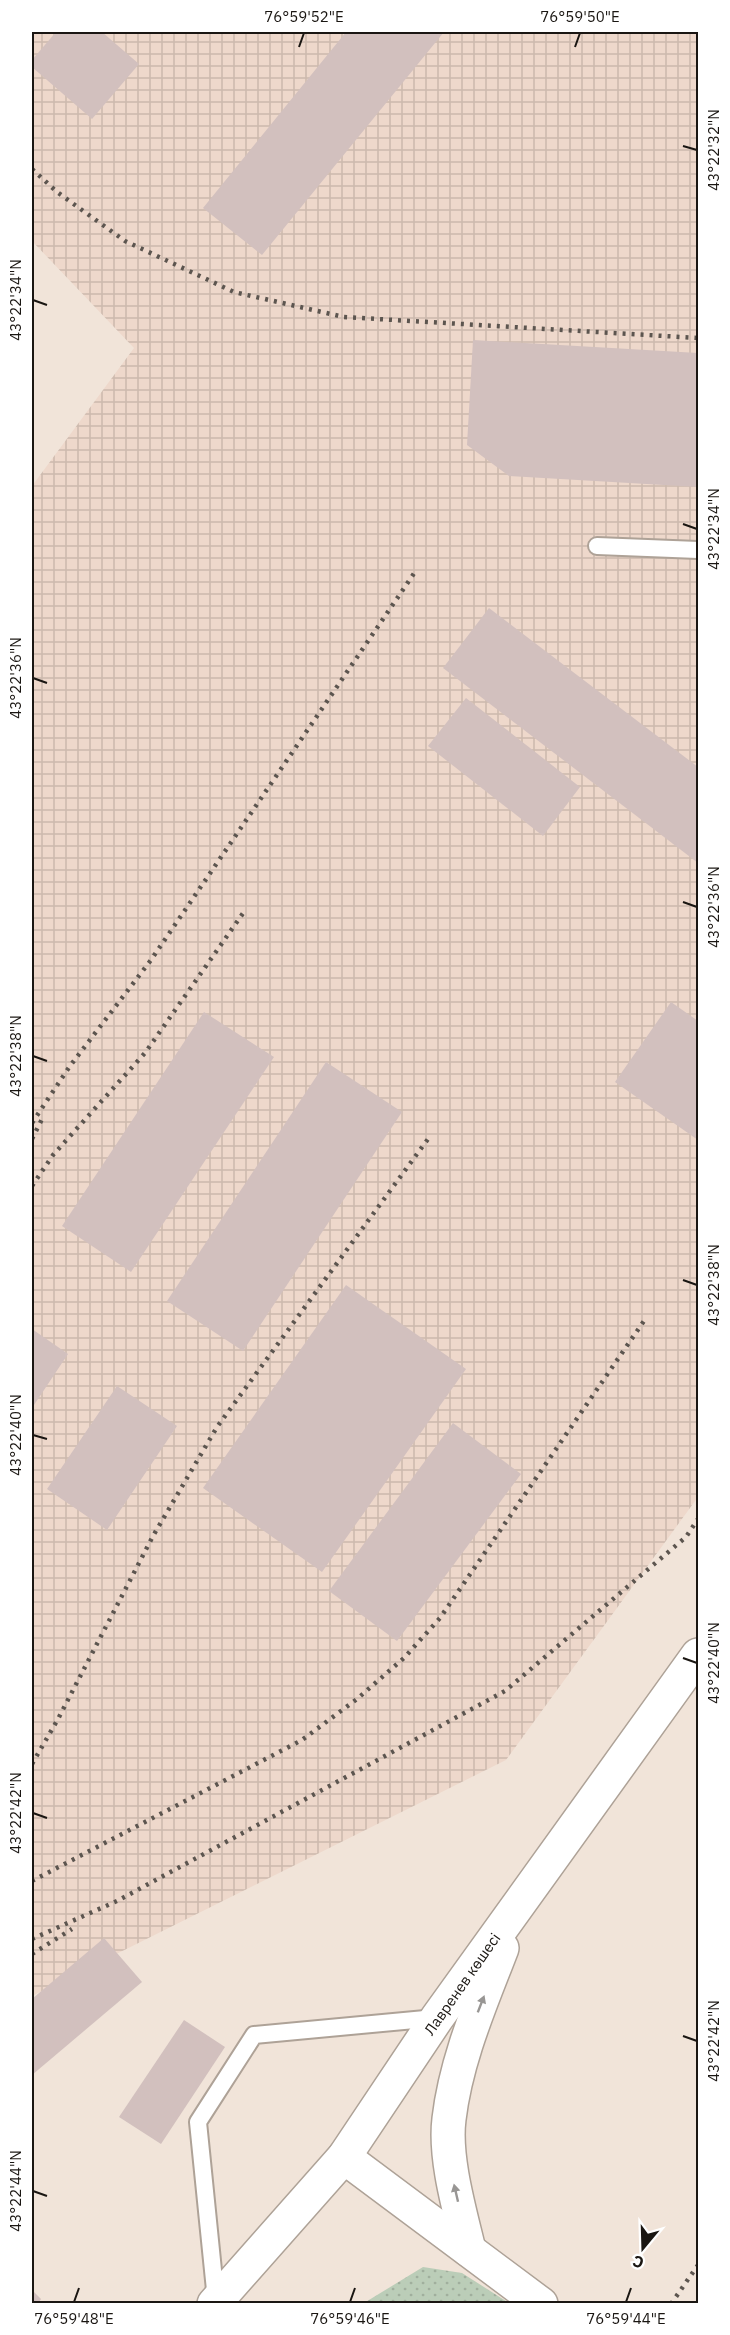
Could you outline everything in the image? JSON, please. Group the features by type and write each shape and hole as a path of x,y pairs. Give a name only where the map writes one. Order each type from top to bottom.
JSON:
{"main road":[{"name":"Лавренев көшесі","path":"215,2302 344,2157 437,2018 699,1655"},
{"path":"469,2250 453,2180 449,2120 464,2049 517,1908"},
{"path":"344,2157 541,2304"}],"lane":[{"path":"597,546 699,550"},
{"path":"215,2302 198,2122 254,2035 437,2018"}],"shaded area":[{"path":"32,32 698,32 698,1497 506,1760 32,1996 32,486 134,348 32,241"}],"green space":[{"path":"423,2267 462,2273 509,2303 364,2303"}],"building":[{"path":"56,32 102,32 139,64 92,119 32,67 32,60"},
{"path":"346,32 444,32 262,255 203,208"},
{"path":"473,340 698,353 698,487 509,476 467,445"},
{"path":"489,608 698,767 698,863 443,668"},
{"path":"466,698 580,787 543,836 428,746"},
{"path":"671,1002 698,1021 698,1140 615,1082"},
{"path":"204,1012 274,1057 131,1272 62,1226"},
{"path":"326,1062 402,1112 243,1351 167,1301"},
{"path":"346,1285 466,1369 322,1572 203,1488"},
{"path":"32,1329 68,1354 32,1408"},
{"path":"117,1386 177,1426 107,1530 47,1489"},
{"path":"453,1423 521,1474 397,1641 329,1591"},
{"path":"104,1938 142,1982 32,2075 32,1999"},
{"path":"184,2020 225,2047 161,2144 119,2117"},
{"path":"32,2290 41,2299 38,2304 32,2304"}],"railway":[{"path":"32,169 57,192 125,241 234,292 344,317 698,338"},
{"path":"32,1123 70,1066 151,960 415,572"},
{"path":"32,1186 53,1155 145,1053 246,909"},
{"path":"32,1139 44,1115"},
{"path":"32,1764 58,1719 153,1536 217,1427 428,1139"},
{"path":"32,1881 302,1740 357,1699 404,1658 440,1618 646,1318"},
{"path":"32,1939 117,1901 505,1691 686,1537 698,1519"},
{"path":"32,1954 72,1929"},
{"path":"671,2304 698,2265"}]}
